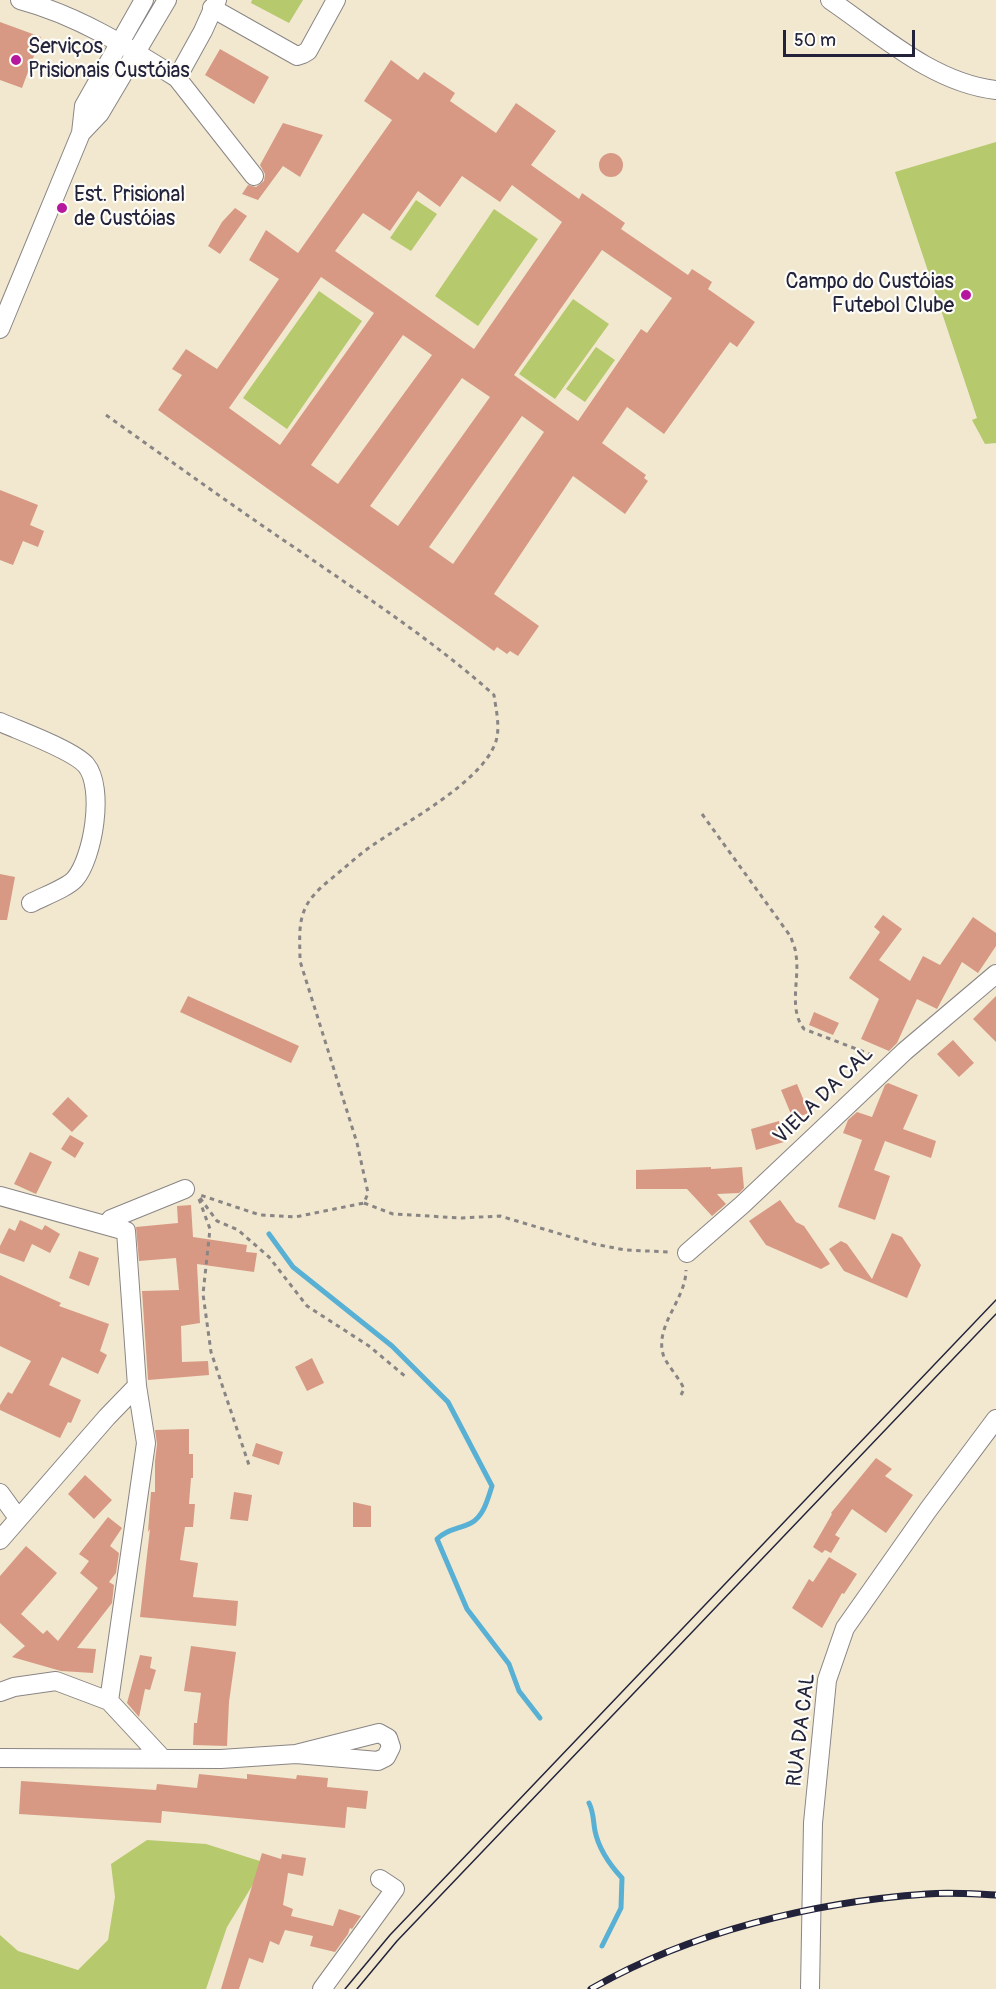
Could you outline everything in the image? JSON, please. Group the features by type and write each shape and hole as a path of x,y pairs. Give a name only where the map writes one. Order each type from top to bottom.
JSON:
{"street":[{"path":"20,0 37,4 80,21 177,78 254,176"},
{"path":"0,329 81,134 84,106 144,0"},
{"path":"81,134 100,113 167,0"},
{"path":"177,78 215,4 297,56 308,51 336,0"},
{"path":"830,0 931,68 970,84 996,90"},
{"path":"0,722 70,754 86,765 96,785 93,834 85,866 73,881 31,903"},
{"name":"VIELA DA CAL","path":"687,1253 750,1198 887,1068 996,974"},
{"path":"106,1224 111,1219 191,1192"},
{"path":"0,1196 126,1231 137,1386 146,1443 109,1701"},
{"path":"0,1540 106,1417 137,1386"},
{"name":"RUA DA CAL","path":"810,1989 813,1823 827,1680 845,1628 928,1510 996,1419"},
{"path":"0,1493 18,1518"},
{"path":"0,1692 14,1686 56,1682 109,1701 162,1758"},
{"path":"0,1758 221,1759 296,1754"},
{"path":"322,1989 395,1889 380,1879"}],"path":[{"path":"106,415 380,607 462,666 494,694 498,724 495,744 481,765 444,798 370,846 318,890 304,910 299,934 300,961 357,1143 368,1193 364,1203"},
{"path":"702,814 791,937 796,955 795,984 799,1022 804,1029 875,1056 887,1068"},
{"path":"191,1192 260,1215 295,1218 364,1203 393,1214 462,1218 500,1216 594,1244 624,1250 687,1253 686,1276 661,1343 663,1357 681,1380 684,1389 681,1395"},
{"path":"191,1192 217,1221 238,1230 269,1257 307,1306 369,1346 406,1377"},
{"path":"191,1192 210,1229 203,1294 211,1352 249,1465"}],"green space":[{"path":"252,0 303,0 289,23 251,3"},
{"name":"Campo do Custóias Futebol Clube","path":"996,142 996,443 985,444 972,420 977,418 895,172"},
{"path":"416,200 437,214 411,251 390,238"},
{"path":"494,209 538,239 478,326 435,296"},
{"path":"319,291 362,321 287,429 243,398"},
{"path":"573,299 609,324 555,399 519,374"},
{"path":"596,347 615,360 585,402 566,389"},
{"path":"147,1840 206,1844 266,1863 227,1927 206,1989 0,1989 0,1935 18,1951 78,1970 108,1940 115,1897 111,1864"}],"building":[{"name":"Serviços Prisionais Custóias","path":"0,22 41,37 22,88 0,80"},
{"name":"Serviços Prisionais Custóias","path":"220,49 269,77 254,104 205,75"},
{"path":"391,60 418,80 424,72 455,93 450,101 496,133 516,103 556,131 531,165 579,199 582,193 625,223 621,229 688,275 692,269 712,282 708,289 755,322 737,347 730,342 664,434 627,407 602,443 646,475 644,478 648,481 625,514 573,476 494,594 539,626 518,656 510,651 507,654 497,647 494,651 158,410 182,375 172,369 186,349 217,369 279,279 249,260 266,230 298,253 392,120 364,101","holes":["462,176 500,202 512,185 562,222 474,349 335,251 363,213 390,231 418,191 440,207","602,250 672,298 647,333 641,329 578,421 514,375","321,277 374,313 280,445 229,408","403,335 432,355 338,484 311,465","462,378 490,397 398,526 370,506","522,416 544,432 453,564 429,547"]},
{"path":"283,123 323,135 300,177 283,166 258,200 242,194 248,185 256,187 264,181 265,174 260,165"},
{"path":"611,153 616,154 622,160 622,170 616,176 611,177 606,176 600,170 599,165 600,160 606,154"},
{"path":"235,208 247,216 220,254 208,246 222,222"},
{"path":"0,490 38,505 30,525 44,531 38,547 23,541 13,565 0,560"},
{"path":"0,874 15,877 7,920 0,920"},
{"path":"883,915 902,929 879,960 910,981 923,956 940,965 973,917 996,933 996,946 978,973 962,962 937,1009 917,999 897,1043 889,1051 861,1039 879,999 849,978 880,932 874,927"},
{"path":"188,996 299,1046 291,1063 180,1012"},
{"path":"996,996 996,1042 973,1019"},
{"path":"814,1012 839,1023 833,1035 809,1025"},
{"path":"953,1040 974,1063 959,1077 937,1054"},
{"path":"888,1083 918,1095 903,1129 936,1141 931,1158 885,1141 874,1170 890,1176 875,1220 838,1207 862,1140 843,1133 848,1120 857,1112 872,1117 885,1085"},
{"path":"797,1084 809,1113 793,1119 781,1090"},
{"path":"68,1097 88,1116 72,1132 52,1114"},
{"path":"779,1121 784,1142 756,1150 751,1129"},
{"path":"70,1135 84,1143 75,1158 61,1149"},
{"path":"30,1152 52,1162 36,1194 14,1184"},
{"path":"711,1167 711,1169 742,1167 744,1188 739,1193 717,1194 726,1204 712,1216 687,1189 636,1189 636,1170"},
{"path":"780,1200 796,1222 804,1226 830,1264 821,1269 766,1245 749,1221"},
{"path":"191,1205 193,1237 247,1245 246,1252 257,1253 254,1272 197,1264 200,1323 181,1326 182,1362 208,1361 209,1375 148,1380 142,1291 179,1290 176,1258 139,1261 136,1227 178,1223 177,1206"},
{"path":"20,1220 42,1230 45,1225 60,1234 50,1253 32,1244 24,1262 0,1253 0,1246 9,1228 15,1231"},
{"path":"892,1233 902,1237 921,1265 907,1298 844,1271 829,1249 841,1241 847,1244 872,1279"},
{"path":"79,1251 99,1258 89,1286 69,1278"},
{"path":"0,1275 61,1303 59,1306 109,1324 100,1351 107,1355 98,1374 62,1357 49,1385 81,1400 71,1423 68,1422 60,1438 0,1410 0,1405 8,1392 12,1394 31,1361 0,1346"},
{"path":"312,1358 324,1383 307,1391 295,1367"},
{"path":"189,1429 189,1454 193,1454 193,1478 191,1478 189,1504 195,1504 193,1527 185,1527 180,1560 198,1563 193,1597 238,1601 236,1626 140,1617 150,1529 148,1532 151,1492 155,1492 157,1444 155,1430"},
{"path":"256,1443 283,1452 279,1465 252,1456"},
{"path":"876,1458 892,1469 885,1476 913,1495 886,1533 852,1509 835,1535 840,1538 831,1553 825,1550 822,1553 813,1547 831,1513"},
{"path":"85,1475 112,1500 94,1519 68,1494"},
{"path":"234,1492 252,1495 248,1521 230,1519"},
{"path":"353,1502 371,1506 371,1527 353,1527"},
{"path":"108,1517 122,1528 110,1546 119,1553 116,1573 109,1582 114,1585 112,1603 77,1648 96,1649 93,1673 61,1671 12,1657 25,1646 0,1623 0,1576 26,1546 57,1573 21,1614 43,1634 47,1630 58,1641 98,1588 80,1573 89,1561 79,1554"},
{"path":"829,1557 857,1574 844,1594 842,1593 822,1628 792,1608 809,1579 813,1582"},
{"path":"191,1646 236,1652 229,1702 227,1746 193,1745 194,1723 197,1723 201,1693 184,1691"},
{"path":"140,1655 152,1657 150,1668 156,1670 150,1690 145,1689 139,1717 127,1703"},
{"path":"199,1774 247,1779 247,1774 296,1779 297,1775 328,1778 327,1787 368,1791 366,1809 347,1807 345,1828 162,1811 161,1823 19,1814 21,1781 156,1790 157,1784 197,1788"},
{"path":"262,1853 281,1859 282,1854 306,1858 303,1876 288,1873 283,1905 293,1909 291,1916 333,1926 339,1909 361,1916 352,1929 350,1928 335,1952 310,1946 313,1936 285,1930 279,1945 270,1941 263,1963 249,1958 239,1989 221,1989"}],"waterway":[{"path":"269,1234 293,1267 392,1346 448,1402 492,1486 485,1506 475,1520 437,1539 467,1609 509,1664 519,1691 540,1718"},
{"path":"589,1803 602,1851 622,1878 621,1908 602,1946"}],"tram line":[{"path":"345,1989 390,1935 996,1300"},
{"path":"357,1989 397,1941 996,1314"}],"railway":[{"path":"591,1989 669,1951 753,1923 840,1904 884,1898 953,1893 996,1895"}],"place":[{"name":"Serviços Prisionais Custóias","path":"16,60"},
{"name":"Est. Prisional de Custóias","path":"62,208"},
{"name":"Campo do Custóias Futebol Clube","path":"966,295"}]}
